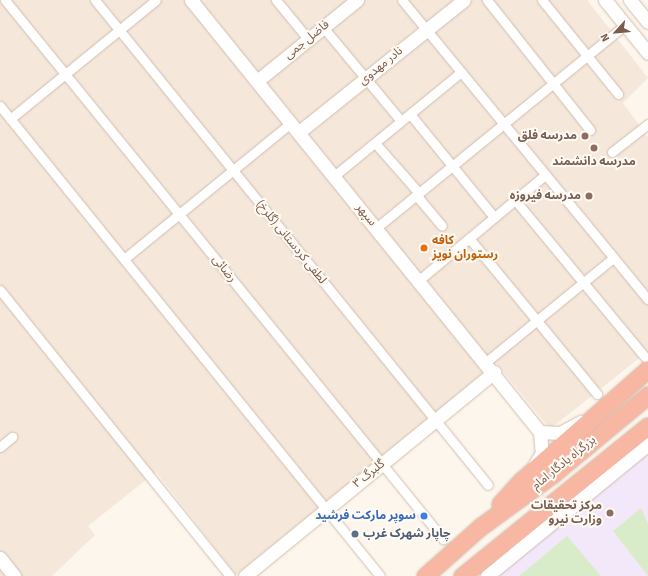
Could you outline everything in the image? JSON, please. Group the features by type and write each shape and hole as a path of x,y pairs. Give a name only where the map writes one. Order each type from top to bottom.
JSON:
{"highway":[{"path":"480,527 520,481 601,400 646,363"},
{"name":"بزرگراه یادگار امام","path":"425,576 480,527 553,474 648,395"},
{"name":"بزرگراه یادگار امام","path":"462,576 648,426"}],"street":[{"name":"رضائی","path":"5,0 443,539"},
{"name":"لطفی کردستانی (گلرخ)","path":"96,0 488,485"},
{"path":"10,119 156,0"},
{"name":"سپهر","path":"191,0 486,362 540,432"},
{"path":"276,0 308,39"},
{"name":"فاضل جمی","path":"257,81 356,0"},
{"path":"402,0 648,299"},
{"name":"نادر مهدوی","path":"295,128 365,79 464,0"},
{"path":"487,0 590,130"},
{"path":"542,0 618,94"},
{"path":"605,0 648,53"},
{"path":"630,0 648,22"},
{"path":"376,228 625,25"},
{"path":"324,27 365,79 401,121"},
{"path":"334,176 461,72"},
{"path":"0,106 380,576"},
{"path":"410,114 494,217"},
{"path":"612,152 648,124"},
{"path":"124,259 233,170 295,128"},
{"path":"375,143 442,226"},
{"path":"419,280 546,175"},
{"path":"515,200 584,282 646,363"},
{"path":"469,238 601,400 560,433 540,432 542,448 540,459 520,481"},
{"path":"486,362 614,258"},
{"path":"0,290 230,576"},
{"name":"گلبرگ ۳","path":"245,576 494,372"},
{"path":"0,447 12,437"},
{"path":"487,576 648,444"},
{"path":"0,558 14,576"}],"shaded area":[{"path":"0,0 587,0 648,78 623,103 648,137 648,351 550,429 496,363 236,575 156,472 88,526 95,535 52,576 0,576"},
{"name":"مرکز تحقیقات وزارت نیرو","path":"648,450 648,576 495,576"}],"green space":[{"path":"641,508 648,524 648,576 613,531"},
{"path":"567,536 601,576 519,576"}],"place":[{"name":"مدرسه فلق","path":"585,136"},
{"name":"مدرسه دانشمند","path":"594,148"},
{"name":"مدرسه فیروزه","path":"589,196"},
{"name":"کافه رستوران نویز","path":"424,248"},
{"name":"مرکز تحقیقات وزارت نیرو","path":"610,513"},
{"name":"سوپر مارکت فرشید","path":"424,516"},
{"name":"چاپار شهرک غرب","path":"355,534"}]}
